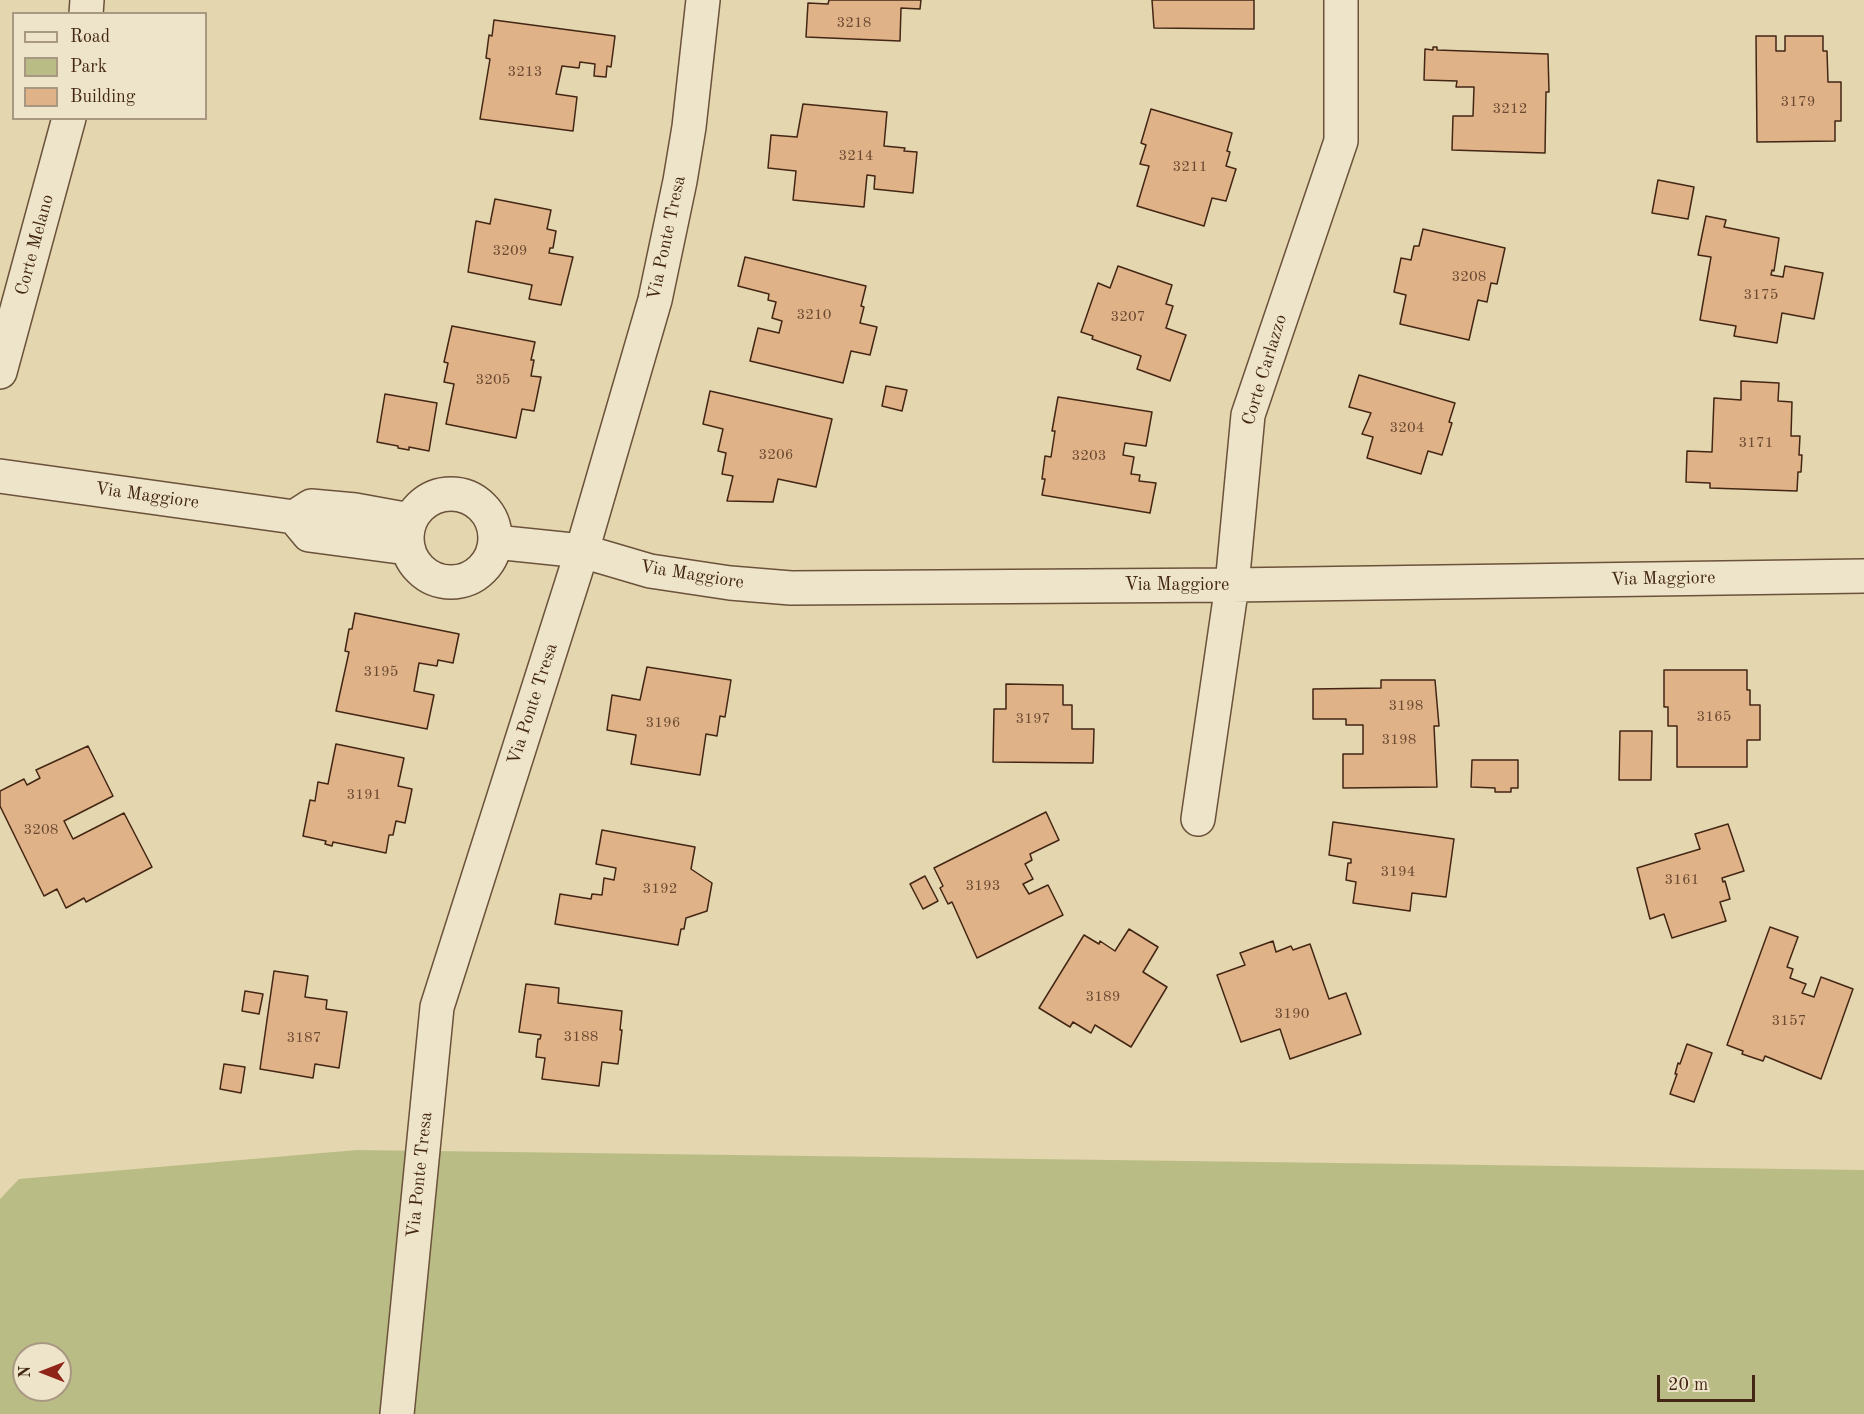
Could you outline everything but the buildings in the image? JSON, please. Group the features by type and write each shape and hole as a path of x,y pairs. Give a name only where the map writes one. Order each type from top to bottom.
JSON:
{"street":[{"name":"Via Ponte Tresa","path":"397,1414 437,1007 582,551 655,300 689,127 703,0"},
{"name":"Corte Carlazzo","path":"1198,819 1232,585 1248,415 1341,141 1341,0"},
{"name":"Corte Melano","path":"0,372 68,120"},
{"name":"Via Maggiore","path":"0,476 294,517 311,506 355,510 408,534"},
{"path":"454,494 468,497 480,505 489,516 494,529 495,542 484,568 473,577 460,582 446,583 427,576 412,561 408,534 417,509 428,500 441,495 454,494"},
{"name":"Via Maggiore","path":"495,542 582,551 650,571 730,583 791,588 1232,585 1864,576"}],"green space":[{"path":"357,1150 1864,1170 1864,1414 0,1414 0,1199 19,1179"}]}
